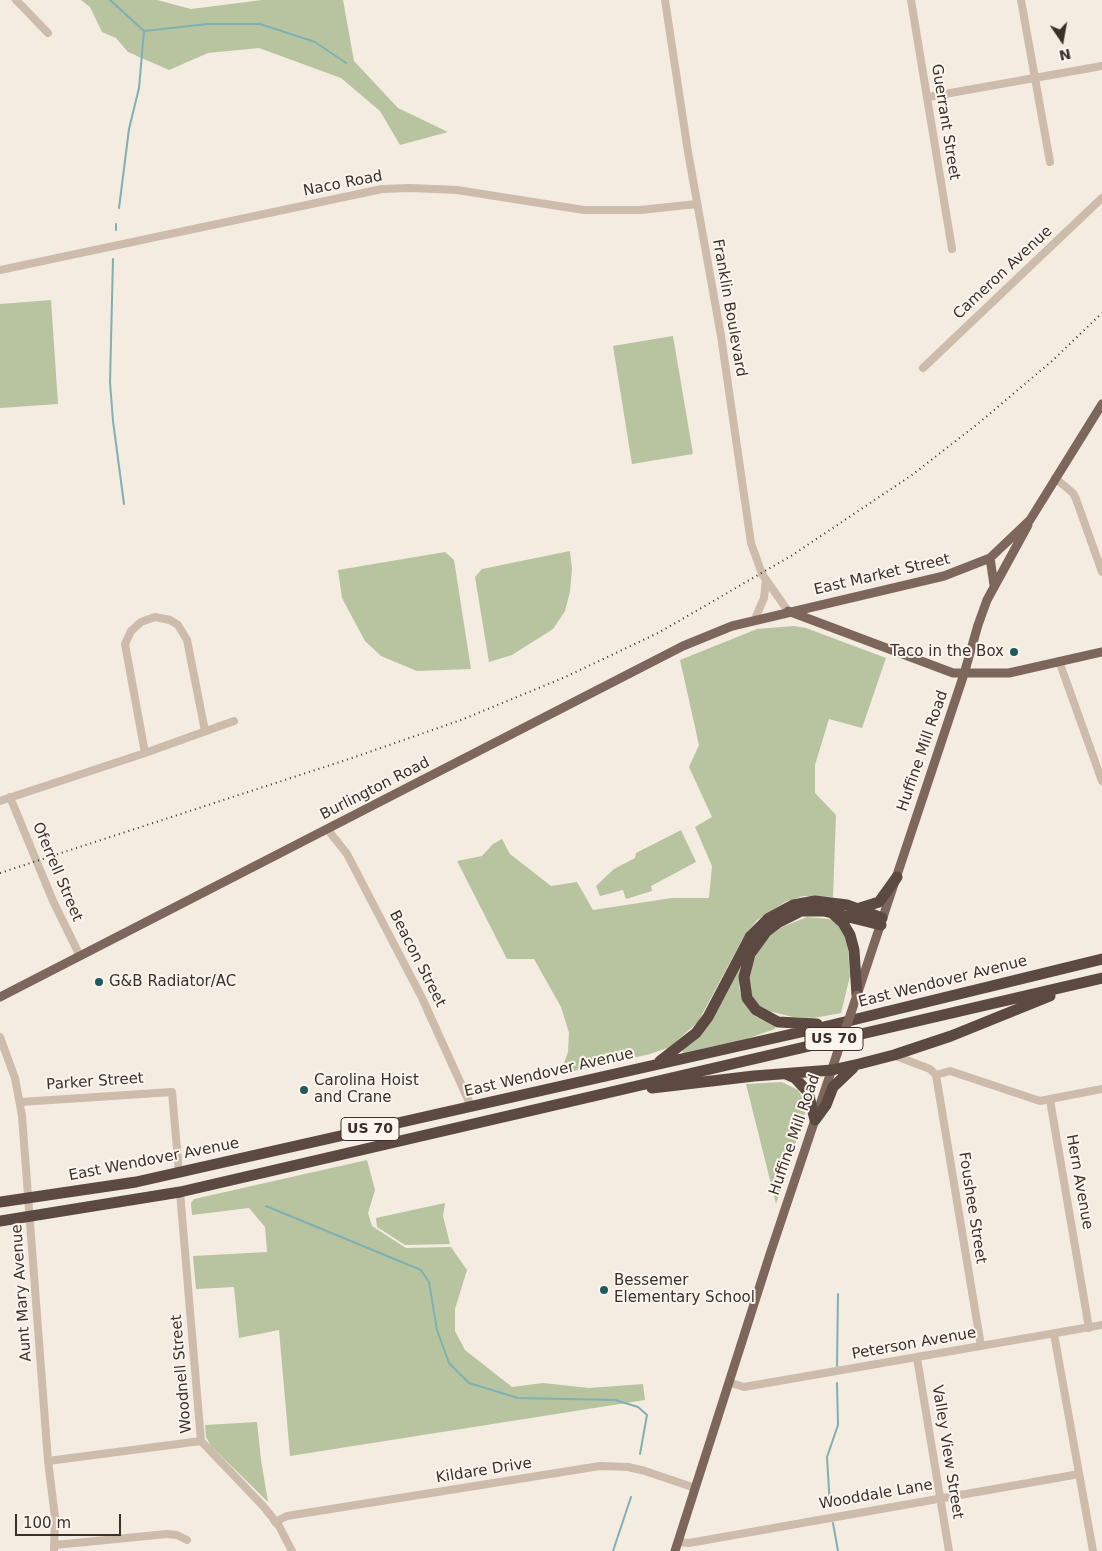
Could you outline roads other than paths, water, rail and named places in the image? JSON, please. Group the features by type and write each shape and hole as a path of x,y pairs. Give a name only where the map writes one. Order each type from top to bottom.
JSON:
{"highway":[{"path":"858,908 879,902 897,877"},
{"path":"654,1065 696,1033 708,1017 750,937 769,918 782,910 803,902 829,902 858,908 882,922"},
{"path":"832,1025 778,1022 756,1010 747,998 744,977 750,954 766,932 779,922 801,912 812,910 882,922"},
{"path":"831,913 842,923 850,935 854,950 857,995"},
{"name":"East Wendover Avenue","path":"0,1202 110,1187 179,1172 832,1025 1102,959"},
{"path":"598,1094 832,1070 856,1065 894,1055 1099,979"},
{"name":"East Wendover Avenue","path":"0,1221 180,1192 1099,979"},
{"path":"815,1120 826,1105 833,1087 856,1065"},
{"path":"786,1074 795,1078 808,1092 815,1120"}],"main road":[{"name":"East Market Street","path":"767,616 944,576 994,555 1030,520 1102,404"},
{"name":"Huffine Mill Road","path":"677,1547 731,1383 770,1254 897,877 916,814 964,674 978,625 994,587 1027,530 1030,520"},
{"path":"994,555 1002,573"},
{"path":"994,555 994,587"},
{"path":"788,611 953,673 1008,673 1102,652"},
{"name":"Burlington Road","path":"0,997 683,646 732,626 767,616"}],"street":[{"path":"16,0 48,33"},
{"name":"Franklin Boulevard","path":"665,0 697,204 721,336 751,543 758,566 788,611"},
{"name":"Guerrant Street","path":"911,0 952,249"},
{"path":"1021,0 1050,162"},
{"path":"928,97 1102,66"},
{"name":"Naco Road","path":"0,270 382,189 457,190 584,210 640,210 697,204"},
{"name":"Cameron Avenue","path":"923,368 1102,198"},
{"path":"1055,478 1073,493 1102,572"},
{"path":"755,619 764,598 766,580"},
{"path":"145,753 125,644 131,631 141,622 156,617 170,620 178,625 187,640 205,731"},
{"path":"1059,661 1098,760 1102,781"},
{"path":"0,801 234,721"},
{"name":"Oferrell Street","path":"10,798 53,901 80,956"},
{"name":"Beacon Street","path":"328,830 347,854 409,972 471,1106"},
{"name":"Aunt Mary Avenue","path":"0,1037 15,1078 20,1102 48,1461 55,1517 54,1548"},
{"path":"894,1055 930,1069 936,1075 950,1071 1040,1101 1102,1090"},
{"name":"Foushee Street","path":"936,1075 981,1346"},
{"name":"Parker Street","path":"20,1102 172,1092 179,1172"},
{"name":"Hern Avenue","path":"1050,1100 1089,1328"},
{"name":"Woodnell Street","path":"180,1192 201,1440 264,1507 276,1522 292,1551"},
{"name":"Peterson Avenue","path":"731,1383 744,1387 1102,1325"},
{"path":"1054,1334 1092,1551"},
{"name":"Valley View Street","path":"917,1358 949,1551"},
{"path":"48,1461 201,1440"},
{"name":"Kildare Drive","path":"276,1522 287,1516 600,1466 637,1469 696,1488"},
{"name":"Wooddale Lane","path":"677,1547 689,1543 1079,1474"},
{"path":"54,1548 167,1534 177,1535 187,1540"}],"waterway":[{"path":"110,0 144,31 208,24 260,24 315,42 346,63"},
{"path":"119,208 129,129 139,88 144,31"},
{"path":"116,224 116,230"},
{"path":"113,259 110,382 124,504"},
{"path":"266,1206 421,1270 429,1282 437,1330 449,1363 469,1383 518,1398 615,1400 638,1407 647,1415 640,1454"},
{"path":"837,1366 838,1294"},
{"path":"830,1507 827,1457 838,1425 837,1383"},
{"path":"613,1551 631,1497"},
{"path":"833,1523 838,1551"}],"railway":[{"path":"0,873 352,758 461,720 563,678 658,633 791,556 912,475 980,422 1052,361 1102,313"}],"place":[{"name":"Taco in the Box","path":"1014,652"},
{"name":"G&B Radiator/AC","path":"99,982"},
{"name":"Carolina Hoist and Crane","path":"304,1090"},
{"name":"Bessemer Elementary School","path":"604,1290"}]}
